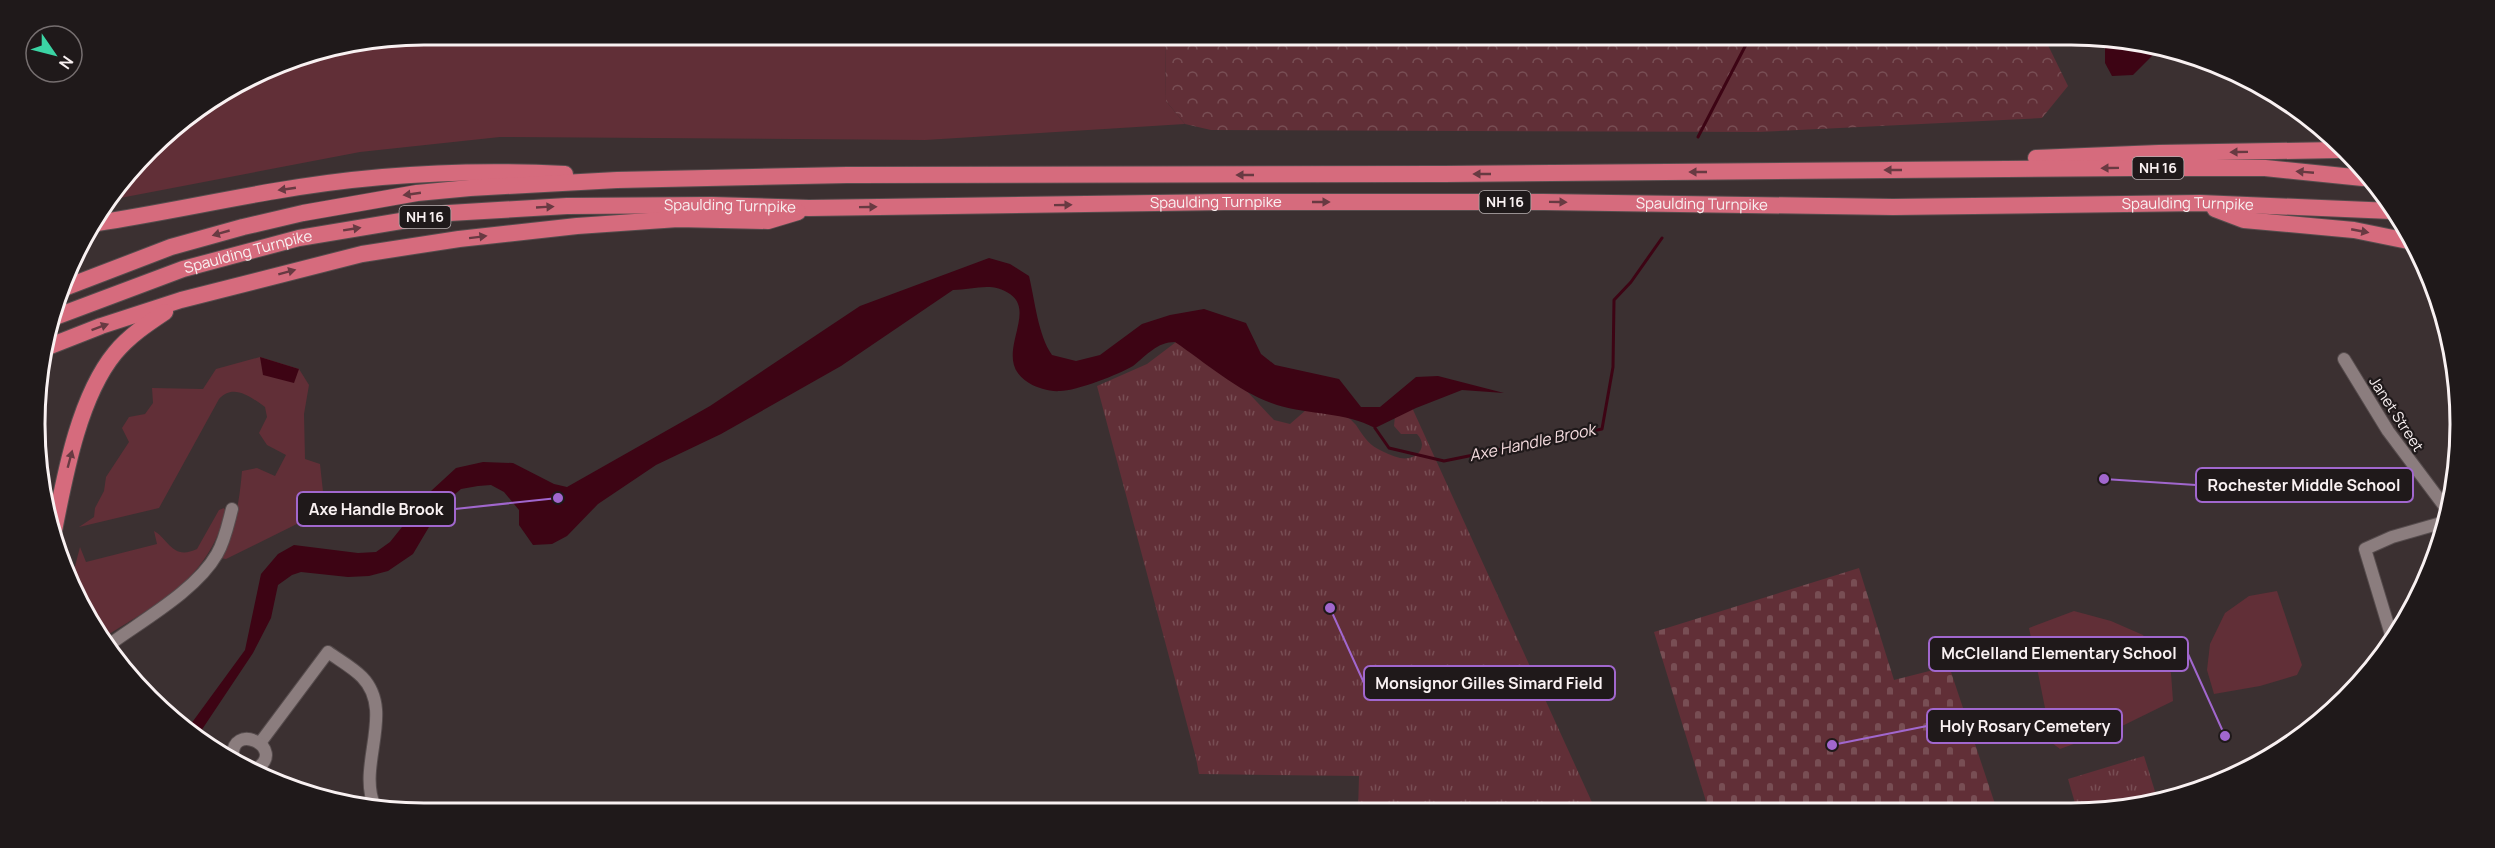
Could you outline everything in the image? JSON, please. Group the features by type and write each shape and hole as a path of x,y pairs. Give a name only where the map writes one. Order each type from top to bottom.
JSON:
{"highway":[{"path":"1952,170 2030,158 2333,150"},
{"name":"Spaulding Turnpike","path":"72,285 171,247 303,213 417,193 617,180 847,175 2265,168 2359,178"},
{"path":"104,222 276,190 371,178 520,171 579,174 617,180"},
{"name":"Spaulding Turnpike","path":"61,315 183,269 298,237 449,213 589,206 712,205 809,208 1225,202 1544,202 1893,207 2200,203 2384,211"},
{"path":"2200,203 2244,220 2354,230 2402,241"},
{"path":"53,345 101,326 181,300 362,254 578,226 678,219 768,221 809,208"},
{"path":"57,518 70,459 90,396 102,372 114,353 136,332 181,300"}],"street":[{"name":"Janet Street","path":"2344,359 2388,431 2442,503"},
{"path":"114,642 177,597 204,573 218,554 232,509"},
{"path":"2389,629 2365,549 2392,537 2436,525"},
{"path":"260,743 328,652 362,677 374,698 375,732 368,776 372,800"},
{"path":"234,752 240,741 250,739 260,743 265,752 265,758 260,766"}],"green space":[{"path":"1165,45 1166,101 1185,124 925,140 500,137 360,152 119,198 156,156 193,123 256,84 326,58 350,52 399,46"},
{"path":"1165,45 2048,45 2068,86 2042,118 1758,132 1211,130 1185,124 1166,101"},
{"path":"1184,336 1242,386 1274,420 1290,424 1306,410 1334,407 1354,422 1371,444 1400,458 1415,455 1421,449 1422,444 1417,434 1401,434 1394,426 1395,416 1409,401 1592,803 1358,803 1359,776 1199,774 1097,386 1147,364"},
{"path":"260,357 299,369 309,385 304,414 305,459 320,464 325,510 226,559 220,558 235,516 242,471 257,468 275,476 286,455 267,445 259,433 267,417 265,407 242,393 230,392 219,399 159,508 79,527 94,517 95,508 104,491 106,477 129,442 122,428 129,417 145,414 153,403 152,388 203,389 216,369"},
{"path":"224,508 226,512 217,536 206,557 192,574 160,602 109,634 84,592 74,569 80,547 86,562 157,544 154,531 176,550 189,552 197,549 219,510"},
{"path":"1859,568 1894,680 1949,666 1995,803 1707,803 1654,632"},
{"path":"2277,591 2302,665 2297,675 2260,686 2214,694 2207,670 2210,644 2225,613 2249,596"},
{"path":"2074,611 2111,621 2143,635 2171,673 2173,701 2118,728 2060,749 2052,743 2029,628"},
{"path":"2144,756 2156,793 2120,800 2075,803 2068,779"}],"shaded area":[{"path":"2105,47 2154,54 2133,75 2112,76 2105,63"},
{"name":"Axe Handle Brook","path":"989,258 1010,264 1029,276 1040,328 1052,355 1076,361 1100,355 1142,324 1170,315 1204,309 1246,323 1261,354 1275,365 1339,379 1361,407 1380,407 1416,377 1438,376 1504,393 1462,390 1416,408 1375,428 1352,419 1289,408 1264,400 1237,386 1175,342 1163,344 1133,366 1087,385 1067,390 1048,390 1029,383 1018,373 1013,362 1020,313 1018,303 1010,294 989,287 953,290 841,366 721,434 656,465 598,504 567,536 552,544 533,545 519,525 519,510 504,492 491,485 478,486 461,489 442,505 413,554 388,571 369,576 348,577 301,572 292,575 278,585 271,618 253,653 201,731 191,724 245,650 261,574 278,554 294,545 358,553 376,552 390,542 431,491 456,468 483,462 513,463 554,484 567,487 710,406 860,306"},
{"path":"260,357 299,369 294,383 263,375"}],"waterway":[{"name":"Axe Handle Brook","path":"1698,137 1746,45"},
{"name":"Axe Handle Brook","path":"1375,428 1389,448 1444,461 1602,429 1613,367 1614,300 1631,282 1662,238"}],"place":[{"name":"Rochester Middle School","path":"2104,479"},
{"name":"Axe Handle Brook","path":"558,498"},
{"name":"Monsignor Gilles Simard Field","path":"1330,608"},
{"name":"McClelland Elementary School","path":"2225,736"},
{"name":"Holy Rosary Cemetery","path":"1832,745"}]}
